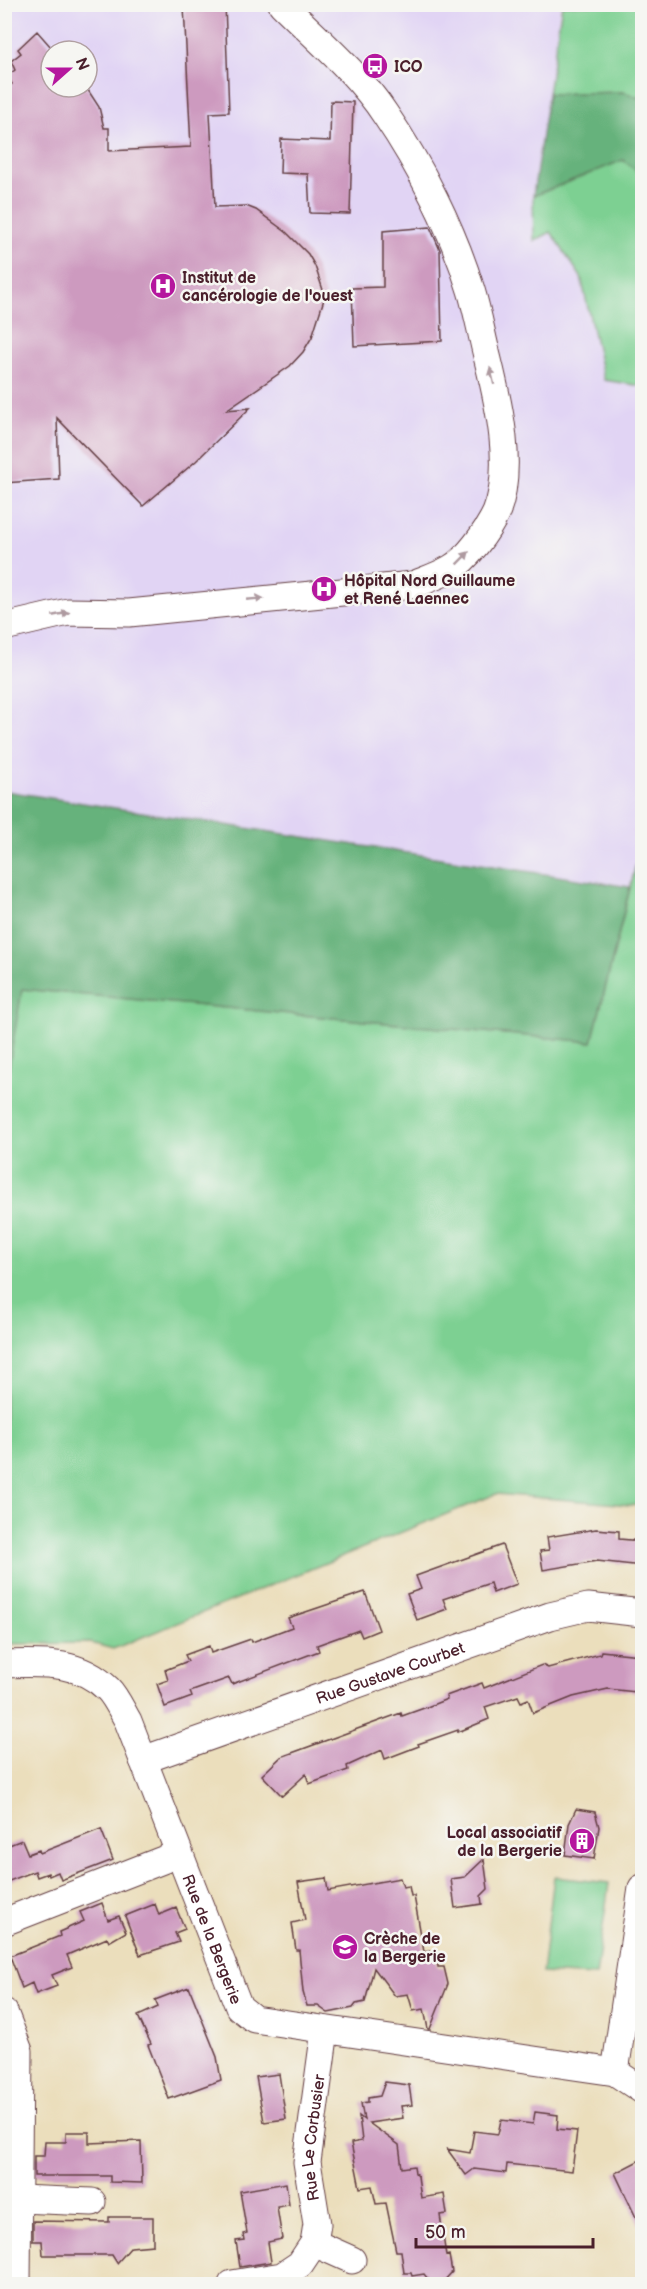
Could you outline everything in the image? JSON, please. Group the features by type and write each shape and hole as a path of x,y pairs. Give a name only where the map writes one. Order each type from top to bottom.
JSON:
{"street":[{"path":"4,627 68,612 129,613 413,585 453,568 471,550 487,529 496,512 502,486 504,453 497,394 471,290 447,228 421,174 385,112 338,59 282,4"},
{"name":"Rue Gustave Courbet","path":"143,1760 550,1616 588,1607 642,1613"},
{"name":"Rue de la Bergerie","path":"4,1664 53,1663 85,1673 109,1690 128,1721 239,2007 254,2019 615,2072 642,2090"},
{"path":"4,1922 178,1854"},
{"path":"615,2072 642,1888"},
{"path":"4,2012 19,2051 17,2284"},
{"name":"Rue Le Corbusier","path":"314,2243 318,2224 307,2162 325,2030"},
{"path":"19,2199 92,2202"},
{"path":"232,2284 282,2276 300,2264 314,2243 352,2260"}],"shaded area":[{"name":"Hôpital Nord Guillaume et René Laennec","path":"4,5 561,5 533,196 534,240 551,232 581,277 604,380 642,386 642,840 630,887 5,791"}],"green space":[{"path":"562,5 642,5 642,99 624,92 548,94"},
{"path":"624,92 642,99 642,175 623,160 533,196 548,94"},
{"path":"623,160 642,175 642,386 604,380 581,277 551,232 534,241 533,196"},
{"path":"5,791 630,887 592,1042 22,989 5,1090"},
{"path":"642,840 642,1506 496,1494 113,1649 91,1643 5,1644 4,1090 22,989 592,1042"},
{"path":"554,1877 609,1883 596,1976 542,1973"}],"building":[{"name":"Institut de cancérologie de l'ouest","path":"225,4 229,112 210,113 215,207 246,206 256,210 286,232 308,254 315,266 325,296 312,337 303,352 290,366 226,410 250,408 196,461 143,506 57,418 59,479 4,483 4,103 9,99 5,91 12,84 7,76 15,70 11,61 21,53 18,49 37,31 44,39 39,39 39,99 94,99 99,107 104,128 109,128 109,151 191,147 184,6"},
{"path":"331,101 353,102 350,214 310,213 308,174 280,173 281,139 330,141"},
{"path":"430,227 440,250 442,341 354,346 352,288 383,287 383,231"},
{"path":"596,1529 619,1531 619,1539 642,1541 642,1566 597,1561 543,1570 540,1551 549,1550 547,1537"},
{"path":"502,1545 517,1584 493,1593 490,1583 443,1599 447,1609 417,1620 407,1594 421,1589 416,1576"},
{"path":"365,1592 379,1630 362,1637 359,1630 317,1645 319,1651 232,1684 229,1678 190,1692 192,1697 165,1707 157,1684 168,1680 165,1670 188,1661 185,1655 209,1646 211,1653 251,1639 252,1642 292,1627 288,1618"},
{"path":"601,1651 640,1655 636,1692 608,1689 573,1697 533,1713 528,1699 521,1702 518,1696 485,1707 489,1719 458,1732 458,1730 418,1744 419,1746 385,1759 382,1750 347,1766 348,1770 309,1784 306,1774 282,1796 262,1775 281,1757 401,1713 402,1716 427,1707 447,1699 446,1696 482,1683 484,1688 542,1665 548,1668 600,1654"},
{"name":"Local associatif de la Bergerie","path":"576,1809 595,1812 599,1827 594,1859 565,1855 569,1824"},
{"path":"101,1829 113,1860 61,1880 58,1872 49,1876 48,1873 37,1877 35,1871 4,1883 4,1847 22,1840 28,1854 39,1850 40,1853"},
{"path":"484,1859 488,1889 481,1896 482,1904 455,1908 451,1879 465,1877"},
{"name":"Crèche de la Bergerie","path":"326,1878 328,1891 400,1878 403,1887 409,1886 411,1896 414,1896 424,1952 435,1950 438,1967 444,1967 448,1984 430,2029 428,2029 424,2009 413,2011 408,1994 395,1996 374,1968 365,2002 356,2004 353,2008 328,2013 318,2006 307,2006 303,1992 299,1950 296,1950 292,1923 305,1920 298,1882"},
{"path":"102,1903 108,1920 119,1916 126,1932 109,1942 107,1938 67,1955 72,1967 52,1975 57,1986 36,1994 32,1983 22,1988 10,1956 60,1936 59,1932 84,1921 80,1912"},
{"path":"155,1904 159,1915 176,1908 185,1929 175,1933 179,1942 140,1955 125,1916"},
{"path":"189,1987 217,2057 221,2080 169,2099 148,2045 151,2044 138,2016 158,2007 155,2000"},
{"path":"279,2074 286,2119 264,2122 256,2077"},
{"path":"385,2082 409,2085 412,2105 401,2106 403,2118 369,2123 399,2145 402,2168 414,2166 421,2198 444,2194 447,2214 440,2215 446,2256 449,2255 452,2272 443,2282 432,2284 424,2274 412,2276 411,2273 404,2273 401,2251 396,2251 386,2203 376,2204 372,2186 360,2188 351,2143 362,2141 359,2116 364,2120 361,2103 368,2102 368,2098 380,2096"},
{"path":"535,2112 558,2115 557,2129 577,2131 572,2171 507,2164 506,2173 474,2169 466,2175 447,2149 470,2153 474,2131 498,2134 501,2120 533,2124"},
{"path":"66,2132 89,2132 89,2143 141,2141 142,2183 110,2182 110,2176 34,2176 34,2156 44,2156 45,2142 66,2142"},
{"path":"642,2159 642,2230 615,2173"},
{"path":"286,2183 289,2205 277,2207 282,2239 268,2242 271,2262 240,2267 236,2241 244,2240 243,2234 247,2233 240,2191"},
{"path":"109,2217 153,2217 153,2245 131,2247 117,2263 112,2255 43,2255 42,2241 33,2241 33,2221 109,2222"}],"place":[{"name":"ICO","path":"375,66"},
{"name":"Institut de cancérologie de l'ouest","path":"163,286"},
{"name":"Hôpital Nord Guillaume et René Laennec","path":"324,589"},
{"name":"Local associatif de la Bergerie","path":"582,1841"},
{"name":"Crèche de la Bergerie","path":"345,1947"}]}
